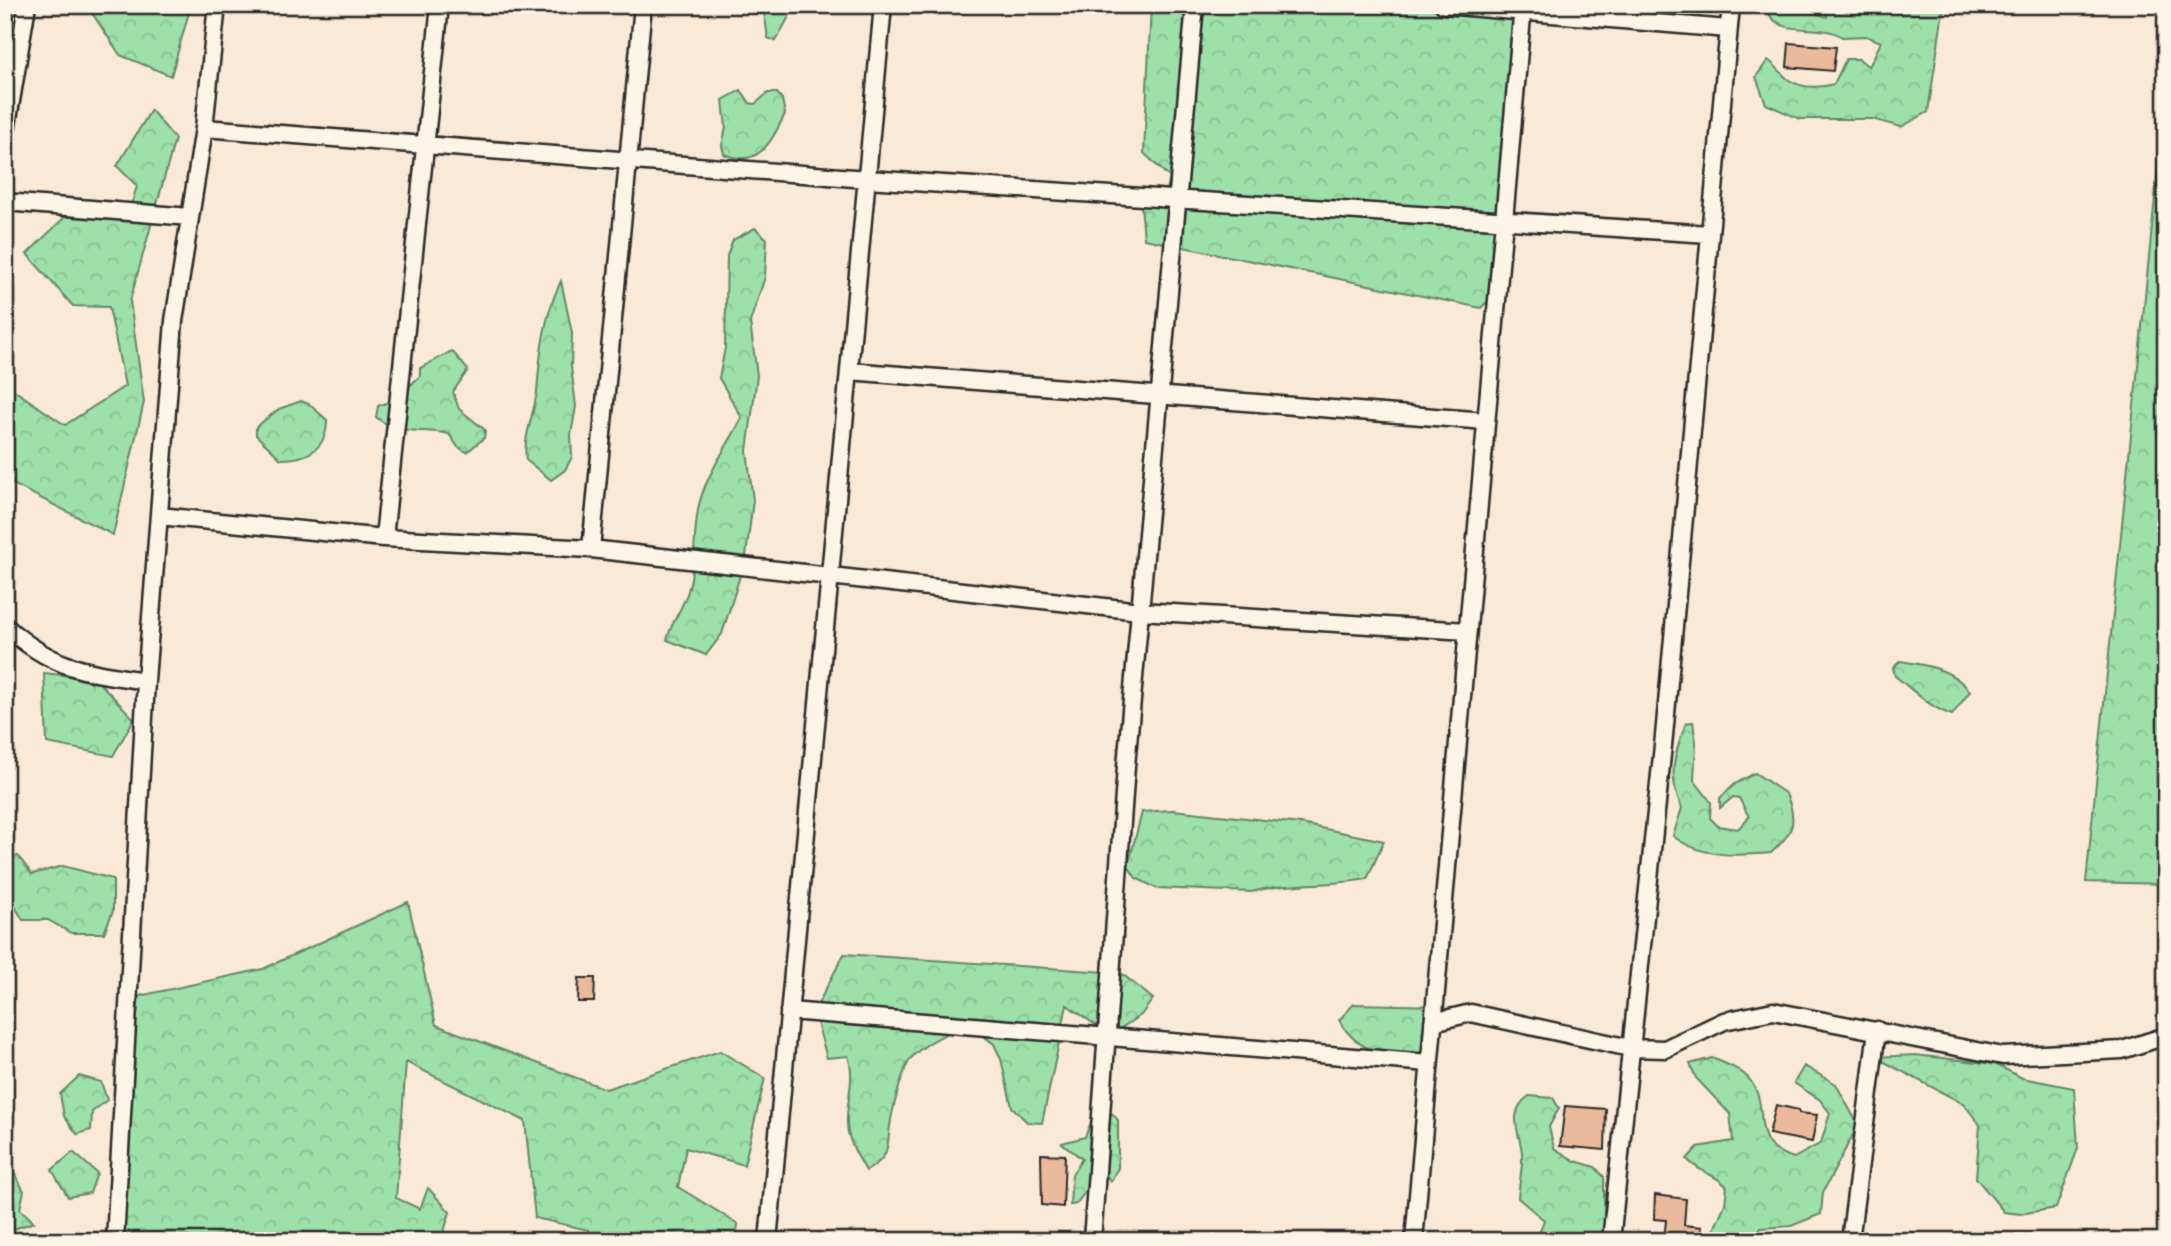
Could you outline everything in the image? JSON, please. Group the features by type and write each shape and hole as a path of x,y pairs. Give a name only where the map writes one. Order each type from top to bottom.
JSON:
{"street":[{"path":"5,137 27,5"},
{"path":"115,1241 146,681 174,321 204,128 217,5"},
{"path":"384,538 440,5"},
{"path":"591,549 643,5"},
{"path":"768,1241 883,5"},
{"path":"1092,1241 1140,611 1195,5"},
{"path":"1444,5 1522,8 1728,29"},
{"path":"1611,1241 1664,736 1731,5"},
{"path":"1414,1241 1522,8"},
{"path":"204,128 867,178 1709,234"},
{"path":"5,202 190,217"},
{"path":"849,371 1486,421"},
{"path":"159,516 384,538 591,549 1140,611 1468,631"},
{"path":"5,626 48,658 76,670 146,681"},
{"path":"789,1011 1429,1063"},
{"path":"1433,1022 1471,1013 1630,1048 1665,1049 1724,1021 1773,1011 2003,1056 2122,1049 2166,1036"},
{"path":"1850,1241 1877,1030"}],"green space":[{"path":"80,5 191,5 171,76 120,55 92,13"},
{"path":"763,5 795,5 776,41 768,38"},
{"path":"1151,5 1515,5 1508,281 1481,308 1144,239 1141,205 1165,196 1170,178 1144,153"},
{"path":"1644,5 1710,5 1690,26 1657,14"},
{"path":"1768,5 1788,5 1827,17 1827,5 1855,5 1864,9 1886,5 1944,5 1928,112 1901,127 1872,119 1800,119 1766,104 1756,77 1768,60 1794,83 1811,87 1823,86 1834,84 1846,59 1859,59 1869,67 1881,42 1866,36 1842,37 1824,30 1783,26 1769,14"},
{"path":"2166,88 2166,884 2086,882"},
{"path":"741,90 750,103 755,104 768,93 777,93 782,99 785,114 769,143 762,150 746,158 736,158 724,154 722,146 726,127 723,100"},
{"path":"151,110 175,139 130,301 144,402 113,535 5,480 5,384 65,425 125,386 109,307 73,306 27,254 73,209 129,212 137,186 117,166"},
{"path":"755,228 767,239 765,277 750,322 757,376 747,451 753,500 746,556 722,634 706,655 667,640 691,581 696,520 705,486 742,418 719,378 725,348 727,256 733,240"},
{"path":"561,281 572,333 571,367 576,406 571,435 572,457 565,470 551,480 526,460 525,451 537,391 544,335 550,308"},
{"path":"452,351 468,370 453,392 459,409 485,430 484,438 467,452 458,447 449,434 393,427 376,417 378,406 395,400 420,376 420,368"},
{"path":"301,401 309,404 327,420 326,430 314,450 299,457 281,459 256,435 256,427 279,409"},
{"path":"1900,661 1930,666 1947,673 1970,691 1952,715 1944,712 1895,676 1893,668"},
{"path":"44,673 96,679 134,719 113,756 47,743"},
{"path":"1693,722 1696,742 1694,780 1711,802 1710,818 1718,826 1738,829 1749,817 1739,798 1733,797 1720,808 1720,798 1735,784 1755,773 1786,794 1793,820 1784,840 1771,853 1732,855 1707,852 1673,836 1682,808 1675,786 1674,766 1686,723"},
{"path":"1173,810 1301,824 1384,841 1367,879 1251,892 1156,888 1136,878 1128,866 1142,812"},
{"path":"18,856 32,874 63,866 113,879 113,911 104,933 71,933 48,920 23,920 14,905 5,904 5,858"},
{"path":"408,902 436,1025 606,1089 720,1051 765,1078 744,1165 686,1148 678,1187 738,1224 736,1241 590,1241 589,1230 535,1218 525,1121 406,1062 396,1198 420,1209 428,1188 450,1212 441,1241 113,1241 139,996 263,969"},
{"path":"844,954 1121,973 1153,999 1141,1015 1110,1035 1067,1005 1042,1123 1027,1122 1012,1107 1001,1059 994,1044 967,1023 934,1040 908,1063 895,1103 887,1148 879,1162 866,1171 847,1129 851,1081 848,1056 827,1058 816,1019 819,1002"},
{"path":"1354,1004 1441,1006 1436,1058 1394,1056 1369,1049 1358,1042 1339,1020"},
{"path":"1915,1055 1995,1064 2022,1078 2074,1088 2078,1148 2056,1208 2020,1214 2004,1212 1976,1178 1980,1125 1964,1104 1875,1057"},
{"path":"1712,1058 1737,1070 1750,1080 1760,1103 1762,1125 1770,1145 1794,1158 1821,1143 1830,1113 1820,1100 1794,1083 1804,1066 1836,1084 1858,1125 1823,1192 1821,1214 1791,1226 1761,1228 1750,1241 1709,1241 1725,1204 1727,1187 1687,1159 1698,1147 1733,1141 1730,1114 1696,1078 1690,1064"},
{"path":"79,1076 101,1082 107,1100 92,1112 91,1130 77,1134 64,1116 60,1094"},
{"path":"1529,1096 1553,1098 1559,1108 1549,1127 1554,1148 1575,1161 1595,1167 1604,1177 1604,1241 1536,1241 1544,1220 1518,1198 1522,1158 1516,1116 1522,1102"},
{"path":"1097,1108 1113,1114 1118,1120 1118,1168 1111,1181 1107,1177 1092,1183 1076,1204 1070,1205 1072,1174 1082,1159 1062,1143 1085,1137"},
{"path":"73,1152 97,1173 90,1193 68,1197 52,1170"},
{"path":"12,1169 24,1191 20,1209 34,1222 5,1232 5,1172"}],"building":[{"path":"1789,43 1836,47 1833,71 1787,67"},
{"path":"579,978 595,978 594,1002 578,1002"},
{"path":"1776,1105 1799,1110 1799,1113 1817,1115 1812,1142 1769,1134"},
{"path":"1565,1106 1606,1109 1605,1150 1560,1146"},
{"path":"1041,1154 1065,1155 1063,1207 1042,1205"},
{"path":"1655,1195 1686,1199 1684,1225 1702,1227 1700,1241 1664,1241 1666,1220 1654,1219"}]}
